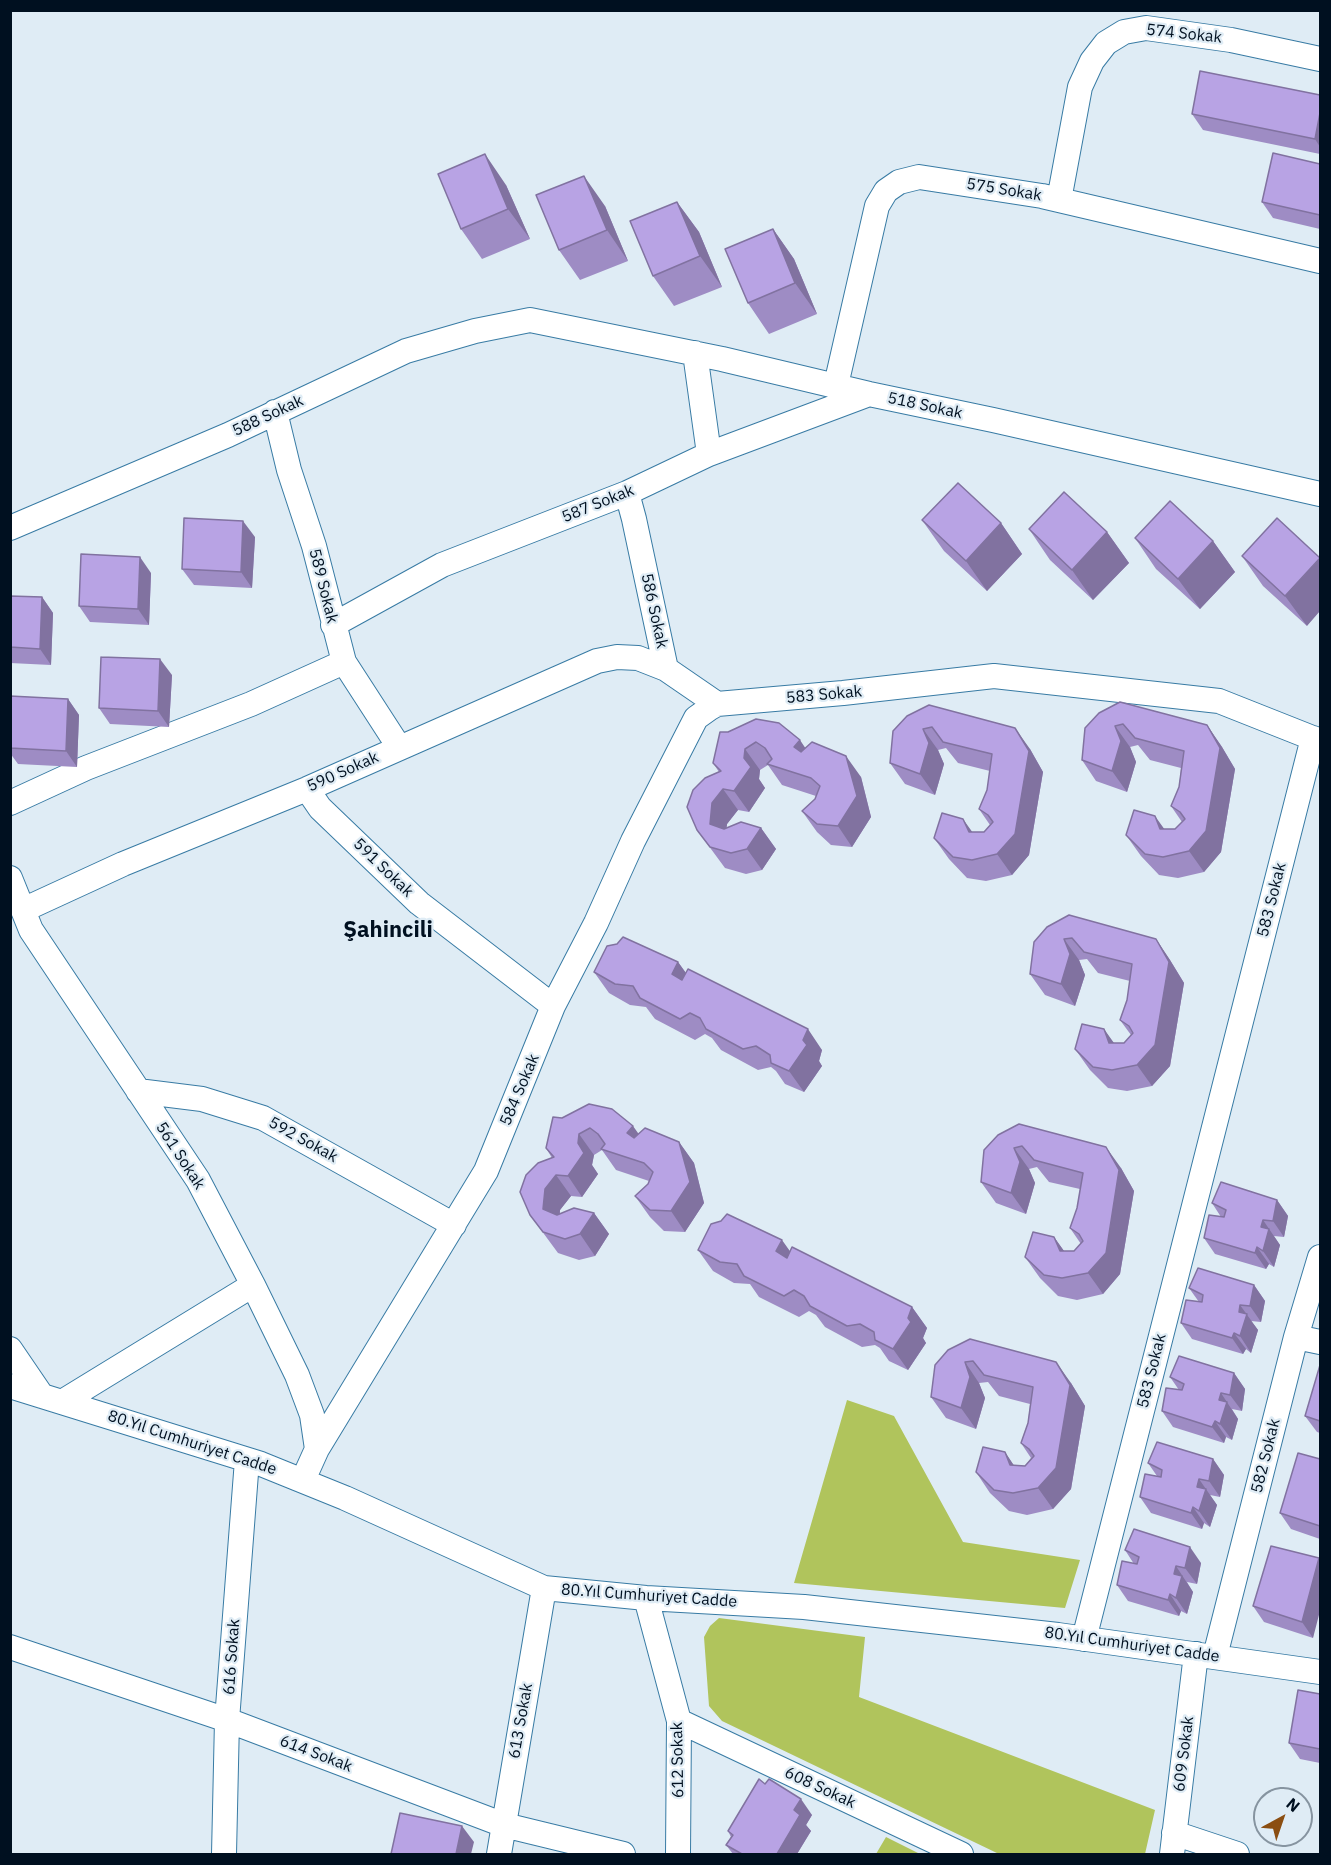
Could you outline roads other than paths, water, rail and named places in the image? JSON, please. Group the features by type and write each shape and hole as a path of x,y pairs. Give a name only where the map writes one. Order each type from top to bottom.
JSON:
{"street":[{"name":"574 Sokak","path":"1059,200 1080,87 1092,61 1106,43 1124,32 1146,28 1231,40 1320,58"},
{"name":"575 Sokak","path":"836,386 877,206 886,191 899,182 919,177 1059,200 1320,261"},
{"name":"518 Sokak","path":"530,320 695,353 1320,494"},
{"name":"588 Sokak","path":"10,528 228,435 406,351 475,331 530,320"},
{"path":"695,353 709,454"},
{"name":"587 Sokak","path":"333,625 442,565 627,493 709,454 869,394"},
{"name":"589 Sokak","path":"275,412 290,470 314,546 344,662 399,747"},
{"name":"586 Sokak","path":"627,493 666,669 723,704"},
{"name":"590 Sokak","path":"23,910 123,864 307,789 597,661 617,657 638,658 666,669"},
{"path":"10,803 86,768 251,704 344,662"},
{"name":"583 Sokak","path":"723,704 994,676 1219,701 1317,740 1084,1639"},
{"name":"584 Sokak","path":"303,1480 317,1449 486,1171 553,1006 696,718 723,704"},
{"name":"591 Sokak","path":"307,789 320,808 419,903 553,1006"},
{"name":"561 Sokak","path":"10,878 31,930 198,1180 254,1285 297,1374 312,1415 317,1449"},
{"name":"592 Sokak","path":"138,1091 202,1099 263,1118 454,1225"},
{"name":"582 Sokak","path":"1206,1655 1320,1257"},
{"path":"10,1348 52,1399 254,1285"},
{"path":"1296,1337 1320,1342"},
{"name":"80.Yıl Cumhuriyet Cadde","path":"10,1386 247,1460 303,1480 544,1588 646,1598 804,1607 1084,1639 1320,1672"},
{"name":"616 Sokak","path":"224,1854 227,1720 247,1460"},
{"name":"613 Sokak","path":"499,1854 544,1588"},
{"name":"612 Sokak","path":"646,1598 679,1721 678,1854"},
{"name":"614 Sokak","path":"10,1647 227,1720 504,1825 623,1854"},
{"name":"609 Sokak","path":"1173,1844 1206,1655"},
{"name":"608 Sokak","path":"679,1721 961,1854"},
{"path":"1173,1844 1237,1854"}],"district":[{"name":"Şahincili","path":"388,931"}]}
